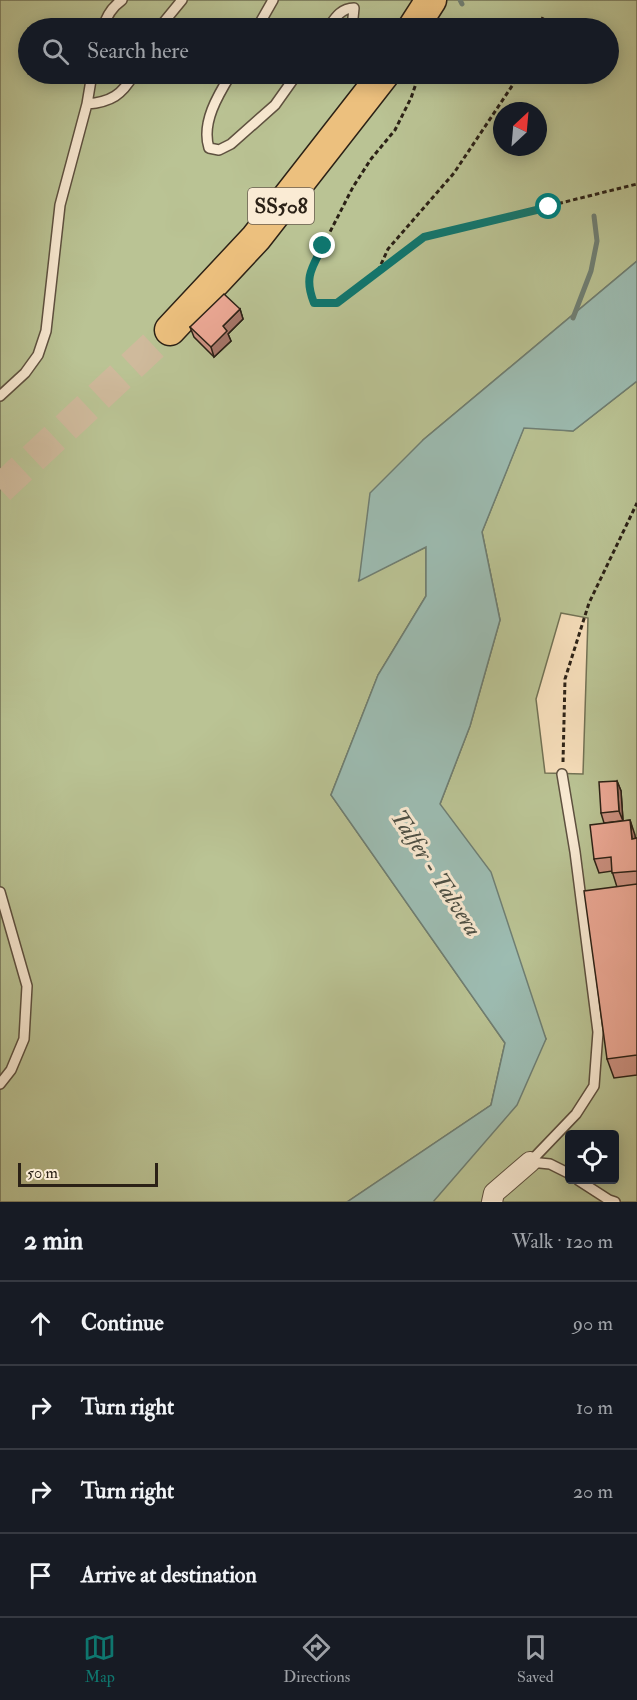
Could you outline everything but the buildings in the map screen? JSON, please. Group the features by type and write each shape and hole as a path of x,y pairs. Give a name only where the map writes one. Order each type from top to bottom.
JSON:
{"main road":[{"path":"419,18 431,0"},
{"name":"SS508","path":"170,330 256,238 372,84"}],"street":[{"path":"492,1202 494,1193 530,1162"}],"lane":[{"path":"106,18 115,5 122,0"},
{"path":"167,18 182,0"},
{"path":"262,18 273,0"},
{"path":"335,18 346,8 354,8 353,18"},
{"path":"0,396 25,373 38,355 46,331 60,205 90,84"},
{"path":"87,104 101,103 116,97 126,84"},
{"path":"226,84 207,122 206,139 209,148 219,150 231,144 275,105 290,84"},
{"path":"530,1162 576,1114 594,1086 598,1032 575,852 562,774"},
{"path":"0,892 27,986 24,1039 11,1070 0,1084"},
{"path":"530,1162 550,1164 565,1172"},
{"path":"585,1184 615,1202"}],"path":[{"path":"415,84 395,130 370,159 312,267 308,287 314,303 337,303 424,237 637,184"},
{"path":"377,272 388,249 454,172 513,84"},
{"path":"562,774 565,679 589,603 637,503"}],"green space":[{"path":"0,0 637,0 637,261 423,440 359,580 426,547 426,596 378,675 331,795 505,1043 491,1105 347,1202 0,1202"},
{"path":"637,381 637,1202 433,1202 546,1039 440,804 470,726 500,620 482,532 524,427 573,431","holes":["561,613 588,618 583,774 545,773 536,699"]}],"water":[{"name":"Talfer - Talvera","path":"637,261 637,381 573,431 524,428 482,532 500,620 470,726 440,804 491,872 546,1039 517,1105 433,1202 347,1202 491,1105 505,1043 331,795 378,675 426,596 426,547 359,581 370,493 423,440"}],"waterway":[{"path":"460,0 462,4"},
{"path":"573,318 591,271 597,241 594,216"}],"tunnel":[{"path":"0,489 170,330"}],"route":[{"path":"323,246 312,267 308,287 314,303 337,303 424,237 549,207"}]}
